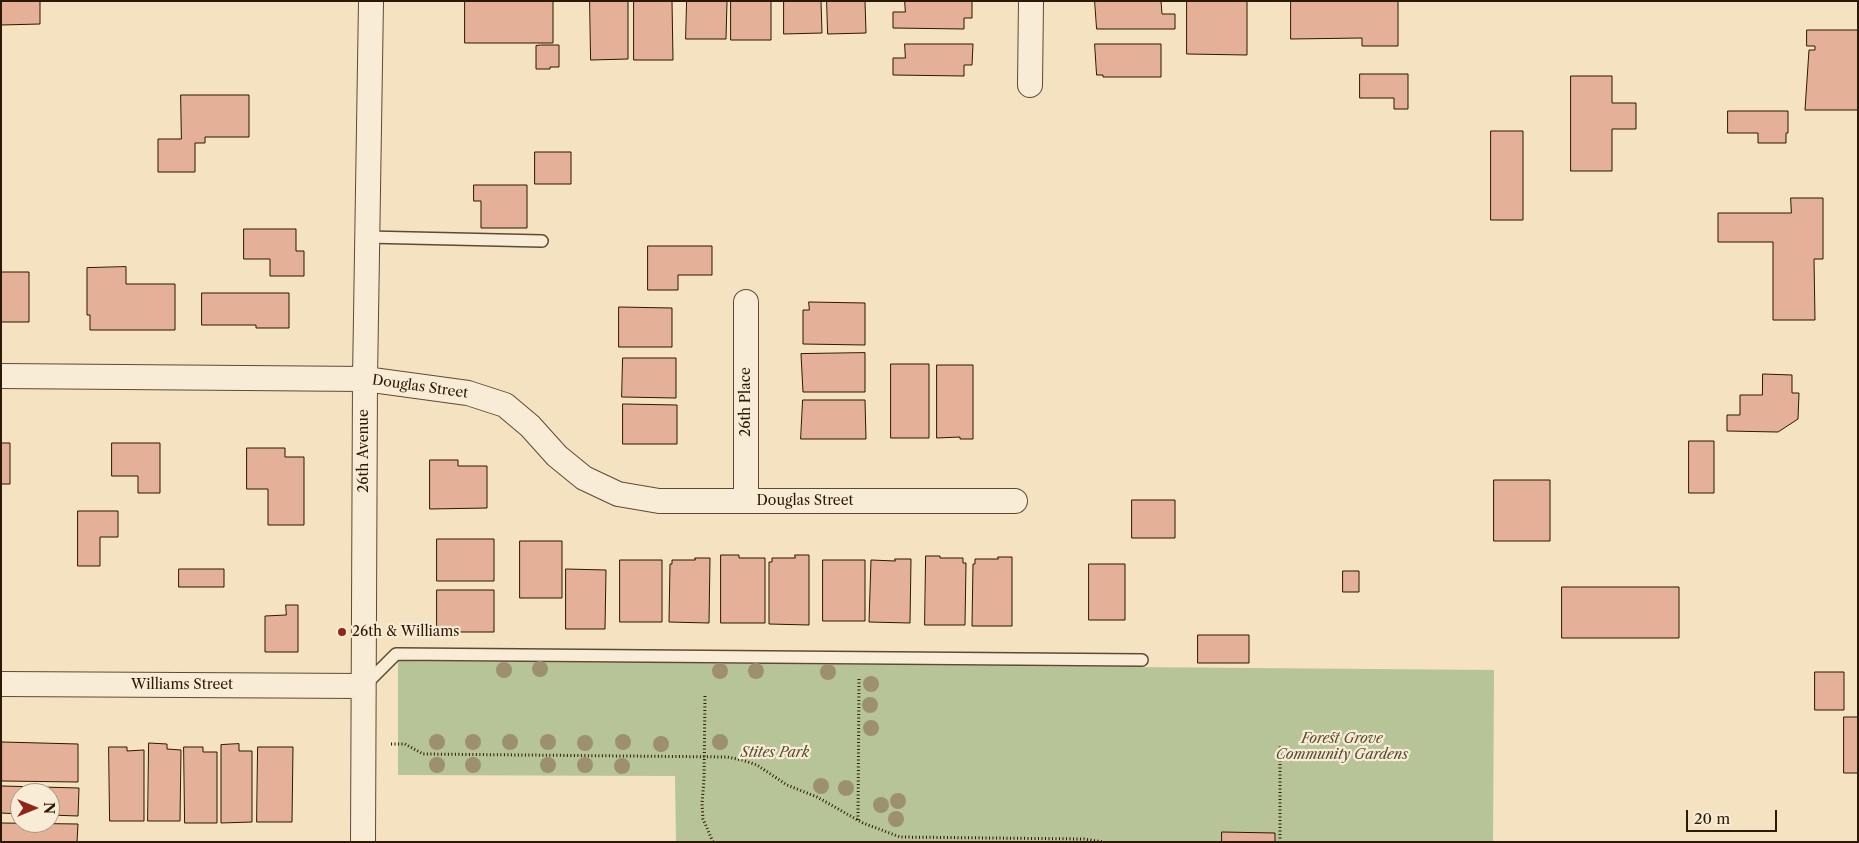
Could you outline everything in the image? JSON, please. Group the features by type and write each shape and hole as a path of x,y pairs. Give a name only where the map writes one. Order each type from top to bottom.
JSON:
{"street":[{"name":"26th Avenue","path":"363,842 365,379 371,1"},
{"path":"1030,86 1031,1"},
{"name":"26th Place","path":"746,302 746,501"},
{"name":"Douglas Street","path":"1,376 365,379 468,393 505,405 530,426 557,456 584,478 618,494 659,501 1015,501"},
{"name":"Williams Street","path":"1,684 363,686"}],"lane":[{"path":"367,237 542,241"},
{"path":"363,686 396,654 1142,660"}],"path":[{"path":"858,820 860,658"},
{"path":"705,696 702,819 712,842"},
{"path":"363,744 405,744 423,754 727,757 742,760 756,766 787,785 817,797 858,820 900,838 1076,839 1104,842"},
{"path":"1280,744 1280,842"}],"green space":[{"name":"Stites Park","path":"398,661 1494,670 1493,842 676,842 675,776 398,775"}],"building":[{"path":"1,1 40,1 40,24 1,25"},
{"path":"465,1 553,1 553,43 465,43"},
{"path":"590,1 628,1 628,59 591,60"},
{"path":"634,1 672,1 673,60 634,60"},
{"path":"687,1 727,1 726,39 686,39"},
{"path":"731,1 771,1 771,40 731,40"},
{"path":"784,1 821,1 822,33 784,34"},
{"path":"827,1 865,1 866,33 828,34"},
{"path":"905,1 972,1 972,18 964,18 964,29 893,28 893,12 905,12"},
{"path":"1095,1 1161,1 1162,14 1175,14 1175,29 1097,29"},
{"path":"1187,1 1247,1 1247,55 1187,54"},
{"path":"1291,1 1398,1 1398,46 1362,46 1362,38 1291,39"},
{"path":"1807,30 1858,30 1858,110 1805,110 1809,50 1815,50 1815,46 1807,46"},
{"path":"905,44 973,44 972,65 964,65 964,76 893,75 893,58 905,58"},
{"path":"1095,44 1161,44 1161,77 1103,77 1103,75 1097,75"},
{"path":"559,45 559,67 536,69 536,46"},
{"path":"1360,74 1408,74 1408,109 1394,109 1394,98 1360,98"},
{"path":"1571,76 1612,76 1612,103 1636,103 1636,129 1612,129 1612,171 1571,171"},
{"path":"181,95 249,95 249,137 205,137 205,143 195,143 195,172 158,172 158,139 181,139"},
{"path":"1728,111 1788,111 1786,143 1758,143 1758,133 1728,133"},
{"path":"1491,131 1523,131 1523,220 1491,220"},
{"path":"535,152 571,152 571,184 535,184"},
{"path":"474,185 527,185 527,228 481,228 481,201 474,201"},
{"path":"1791,198 1823,198 1823,259 1814,259 1815,320 1773,320 1773,242 1718,242 1718,213 1791,213"},
{"path":"244,229 296,229 296,251 304,251 304,276 270,276 270,259 244,259"},
{"path":"648,246 712,246 712,275 678,275 678,290 648,290"},
{"path":"126,267 126,284 175,284 175,330 90,330 90,315 87,315 87,268"},
{"path":"1,272 29,272 29,322 1,322"},
{"path":"202,293 289,293 289,328 256,328 256,325 202,325"},
{"path":"809,302 865,303 865,345 803,344 803,310 809,310"},
{"path":"619,307 672,308 672,347 619,347"},
{"path":"865,353 865,392 803,392 801,354"},
{"path":"623,358 676,358 676,398 622,397"},
{"path":"891,364 929,364 929,438 891,438"},
{"path":"937,365 973,365 973,439 960,439 960,437 937,438"},
{"path":"1763,374 1792,375 1792,393 1799,393 1798,419 1778,432 1727,431 1727,415 1740,415 1740,395 1762,395"},
{"path":"803,400 865,400 866,439 801,439"},
{"path":"623,404 677,405 677,444 623,444"},
{"path":"1689,441 1714,441 1714,493 1689,493"},
{"path":"1,443 10,443 10,484 1,484"},
{"path":"112,443 160,443 160,493 138,493 138,476 112,476"},
{"path":"247,448 285,448 285,457 304,457 304,525 268,525 268,489 247,489"},
{"path":"430,460 458,460 458,466 487,466 487,508 430,509"},
{"path":"1494,480 1550,480 1550,541 1494,541"},
{"path":"1132,500 1175,500 1175,538 1132,538"},
{"path":"78,511 118,511 118,537 100,537 100,566 78,566"},
{"path":"437,539 494,539 494,581 437,581"},
{"path":"520,541 562,541 562,598 520,598"},
{"path":"721,555 739,555 739,558 765,558 765,623 721,623"},
{"path":"795,555 809,555 809,625 769,624 769,562 772,562 772,558 795,558"},
{"path":"926,556 963,558 963,563 966,563 965,625 925,625"},
{"path":"998,557 1012,557 1012,626 972,626 973,564 975,564 975,559 998,559"},
{"path":"695,558 710,558 709,623 669,622 670,564 672,564 672,560 695,560"},
{"path":"895,559 911,559 910,623 869,622 871,560 895,561"},
{"path":"620,560 662,560 662,622 620,622"},
{"path":"823,560 865,560 865,621 823,621"},
{"path":"1089,564 1125,564 1125,620 1089,620"},
{"path":"179,569 224,569 224,587 179,587"},
{"path":"566,569 606,570 605,629 566,629"},
{"path":"1343,571 1359,571 1359,592 1343,592"},
{"path":"1562,587 1679,587 1679,638 1562,638"},
{"path":"437,590 494,590 494,632 437,632"},
{"path":"286,605 298,605 298,652 265,652 265,616 286,615"},
{"path":"1198,635 1249,635 1249,663 1198,663"},
{"path":"1815,672 1844,672 1844,710 1815,710"},
{"path":"1844,717 1858,717 1858,773 1844,773"},
{"path":"2,742 78,744 78,782 2,781"},
{"path":"149,743 167,744 167,749 181,750 180,821 148,821"},
{"path":"239,744 239,751 252,751 252,822 221,823 221,745"},
{"path":"109,747 127,747 127,751 144,750 144,821 110,821"},
{"path":"184,747 203,747 203,752 217,752 217,823 185,823"},
{"path":"258,747 293,747 292,822 257,822"},
{"path":"2,786 10,786 10,813 1,813"},
{"path":"60,788 79,788 78,816 60,815"},
{"path":"1,823 10,823 10,833 60,833 60,824 78,824 77,842 1,842"},
{"path":"1222,832 1275,833 1275,842 1222,842"}],"place":[{"name":"26th & Williams","path":"342,632"}],"park label":[{"name":"Forest Grove Community Gardens","path":"1342,748"}]}
